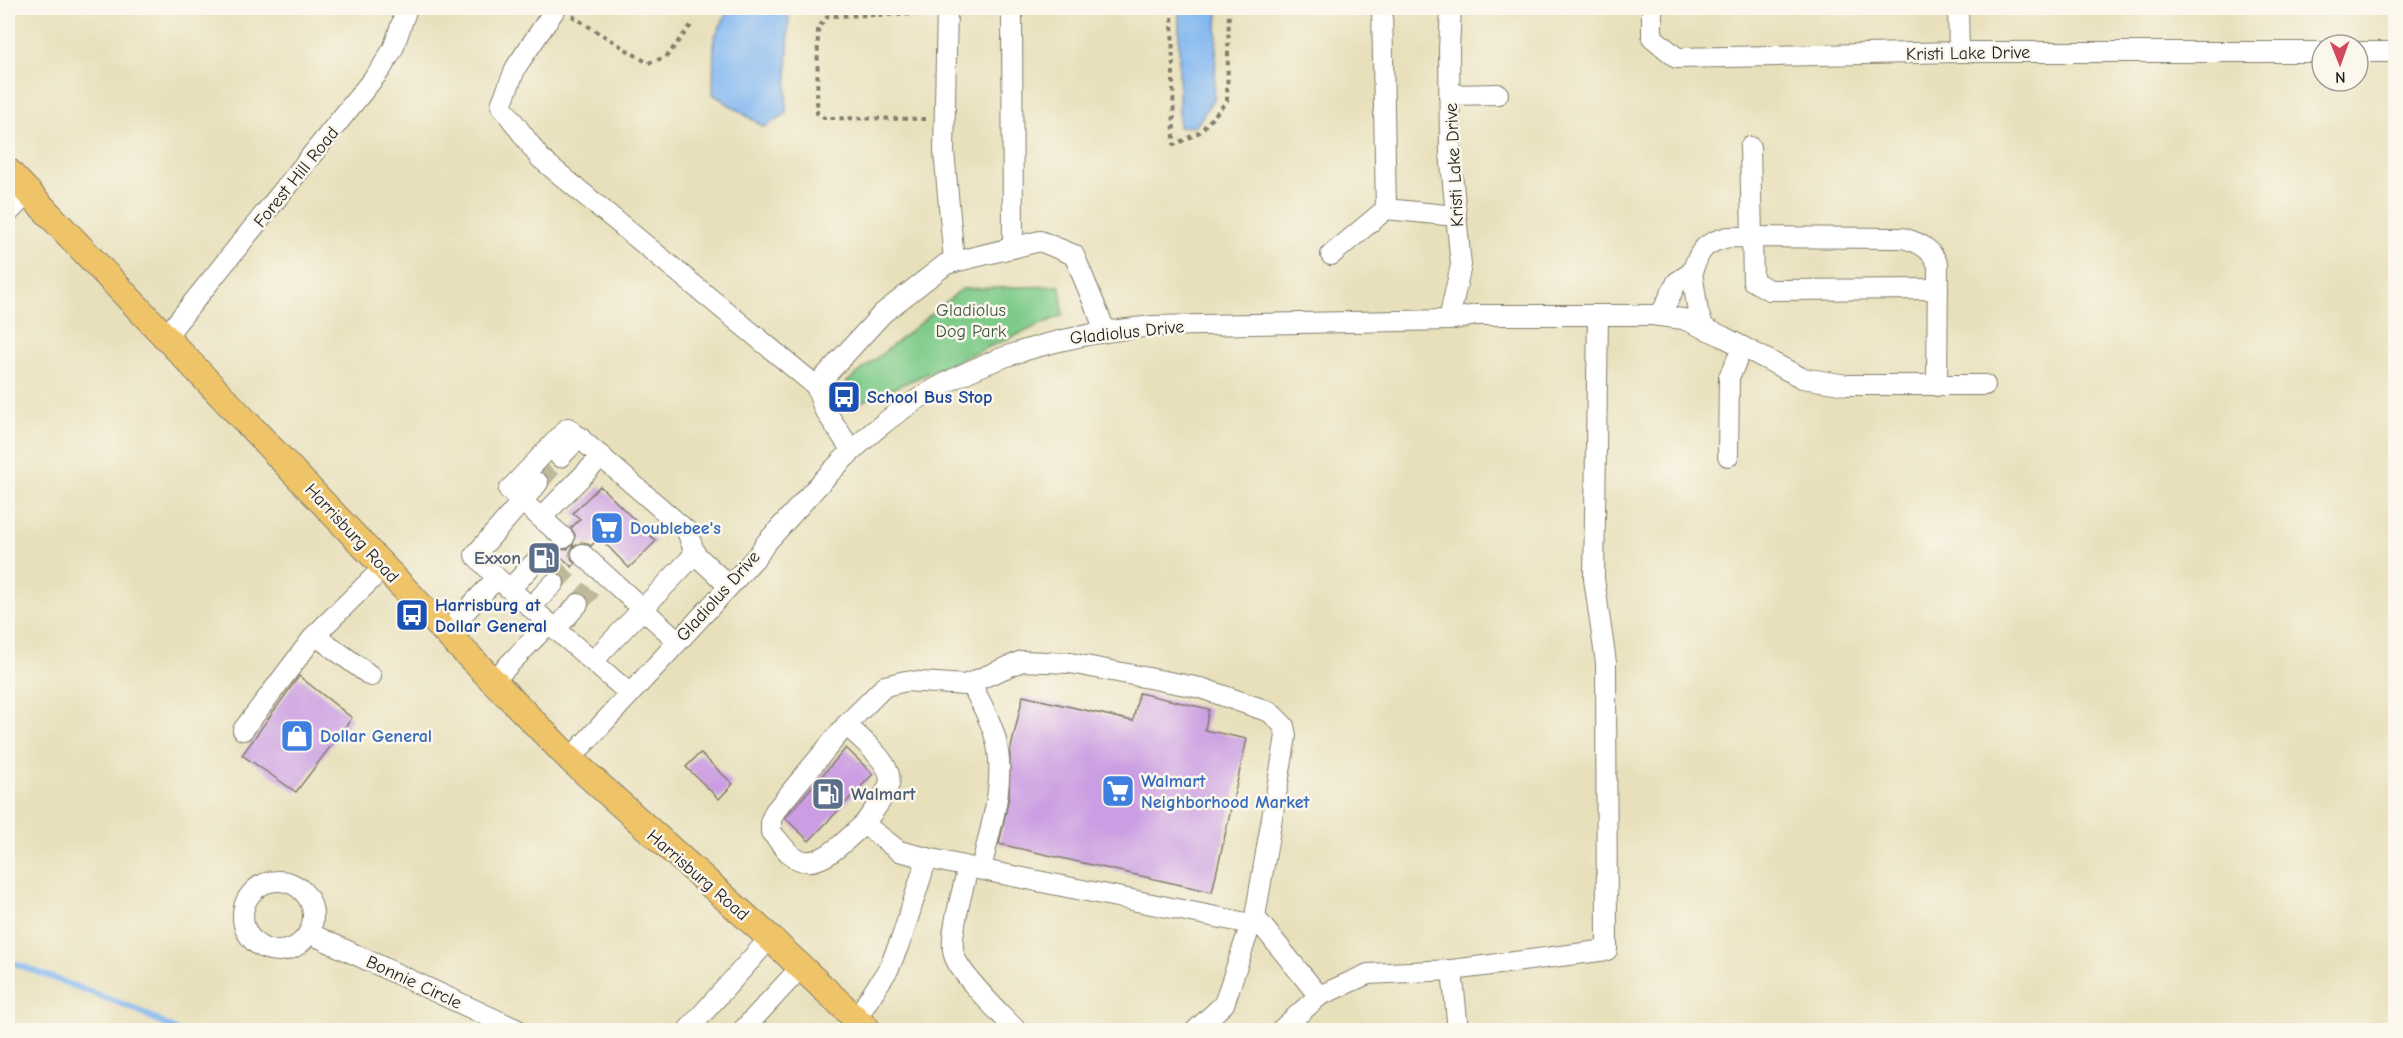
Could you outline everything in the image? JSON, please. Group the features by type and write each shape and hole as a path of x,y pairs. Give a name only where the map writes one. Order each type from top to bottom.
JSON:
{"main road":[{"name":"Harrisburg Road","path":"8,171 446,632 570,759 770,938 862,1025"}],"street":[{"name":"Forest Hill Road","path":"166,336 381,69 393,49 407,8"},
{"path":"1012,8 1013,248"},
{"path":"1382,8 1386,210"},
{"name":"Kristi Lake Drive","path":"1449,320 1461,265 1450,153 1451,8"},
{"name":"Kristi Lake Drive","path":"1652,8 1652,37 1677,58 1959,52 2310,52"},
{"path":"1958,8 1959,52"},
{"path":"947,10 944,151 954,261"},
{"path":"562,11 516,67 501,105 540,158 816,386 824,409 852,451"},
{"path":"2370,52 2396,52"},
{"path":"1449,95 1498,94"},
{"path":"1750,147 1752,281 1769,290 1938,289"},
{"path":"8,213 28,193"},
{"path":"1331,255 1386,210 1456,216"},
{"path":"1704,328 1698,312 1692,272 1699,252 1712,241 1728,237 1903,238 1932,252 1938,265 1937,386"},
{"path":"816,386 883,313 946,264 1040,241 1074,255 1105,330"},
{"path":"1660,316 1677,282 1692,272"},
{"name":"Gladiolus Drive","path":"570,759 766,543 852,451 875,430 927,394 969,371 998,358 1044,343 1105,330 1153,326 1449,320 1476,315 1660,316 1683,319 1704,328 1802,378 1847,386 1985,385"},
{"path":"1281,1030 1319,996 1368,974 1452,970 1606,950 1606,663 1594,579 1598,317"},
{"path":"1728,456 1729,377 1743,347"},
{"path":"559,540 541,518 509,490 568,428 687,531 695,554 729,586"},
{"path":"561,457 580,437"},
{"path":"541,518 602,456"},
{"path":"538,483 475,555 630,694"},
{"path":"582,554 600,580 643,609 678,641"},
{"path":"593,661 695,554"},
{"path":"446,632 504,583 533,564"},
{"path":"243,730 315,635 384,567"},
{"path":"531,607 554,583"},
{"path":"494,680 578,604"},
{"path":"315,635 371,676"},
{"path":"846,725 883,762 889,772 889,784 864,824 825,856 808,861 795,859 771,832 771,820 775,811 846,725 885,686 906,681 965,685 1022,661 1070,663 1201,688 1270,712 1284,726 1287,736 1253,921 1224,1004 1196,1030"},
{"path":"971,682 993,732 998,751 997,796 953,937 953,954 962,971 1016,1030"},
{"path":"864,824 899,850 927,858 1253,921 1319,996"},
{"path":"862,1025 902,937 927,858"},
{"name":"Bonnie Circle","path":"309,933 518,1030"},
{"path":"688,1030 770,938"},
{"path":"743,1030 801,967"},
{"path":"1452,970 1458,1030"}],"path":[{"path":"1172,8 1174,145 1200,132 1227,101 1229,8"},
{"path":"945,119 824,118 817,112 818,28 828,16 947,10"},
{"path":"562,11 648,63 666,57 692,24"}],"green space":[{"name":"Gladiolus Dog Park","path":"1060,286 1063,315 859,403 846,383 962,289"}],"water":[{"path":"730,8 789,8 786,114 764,127 713,94 714,38"},
{"path":"1179,8 1218,8 1214,98 1196,126 1179,127"}],"building":[{"name":"Doublebee's","path":"600,486 656,541 629,568 599,537 591,546 584,542 574,546 570,552 575,564 572,567 552,548 554,545 561,550 573,545 575,535 571,528 580,519 573,513"},
{"name":"Dollar General","path":"299,676 352,718 296,792 242,755"},
{"name":"Walmart Neighborhood Market","path":"1139,693 1209,709 1205,730 1247,739 1212,892 999,844 1009,797 1010,752 1023,696 1133,721"},
{"name":"Walmart","path":"846,748 873,774 809,841 785,818"},
{"path":"700,753 733,784 719,799 686,767"}],"waterway":[{"path":"8,961 138,1010 175,1030"}],"tunnel":[{"path":"538,483 560,457"},
{"path":"554,583 582,554 564,538"},
{"path":"533,564 551,546"},
{"path":"578,604 594,586"}],"place":[{"name":"School Bus Stop","path":"844,397"},
{"name":"Doublebee's","path":"607,528"},
{"name":"Exxon","path":"544,558"},
{"name":"Harrisburg at Dollar General","path":"412,615"},
{"name":"Dollar General","path":"297,736"},
{"name":"Walmart Neighborhood Market","path":"1118,791"},
{"name":"Walmart","path":"828,794"}]}
